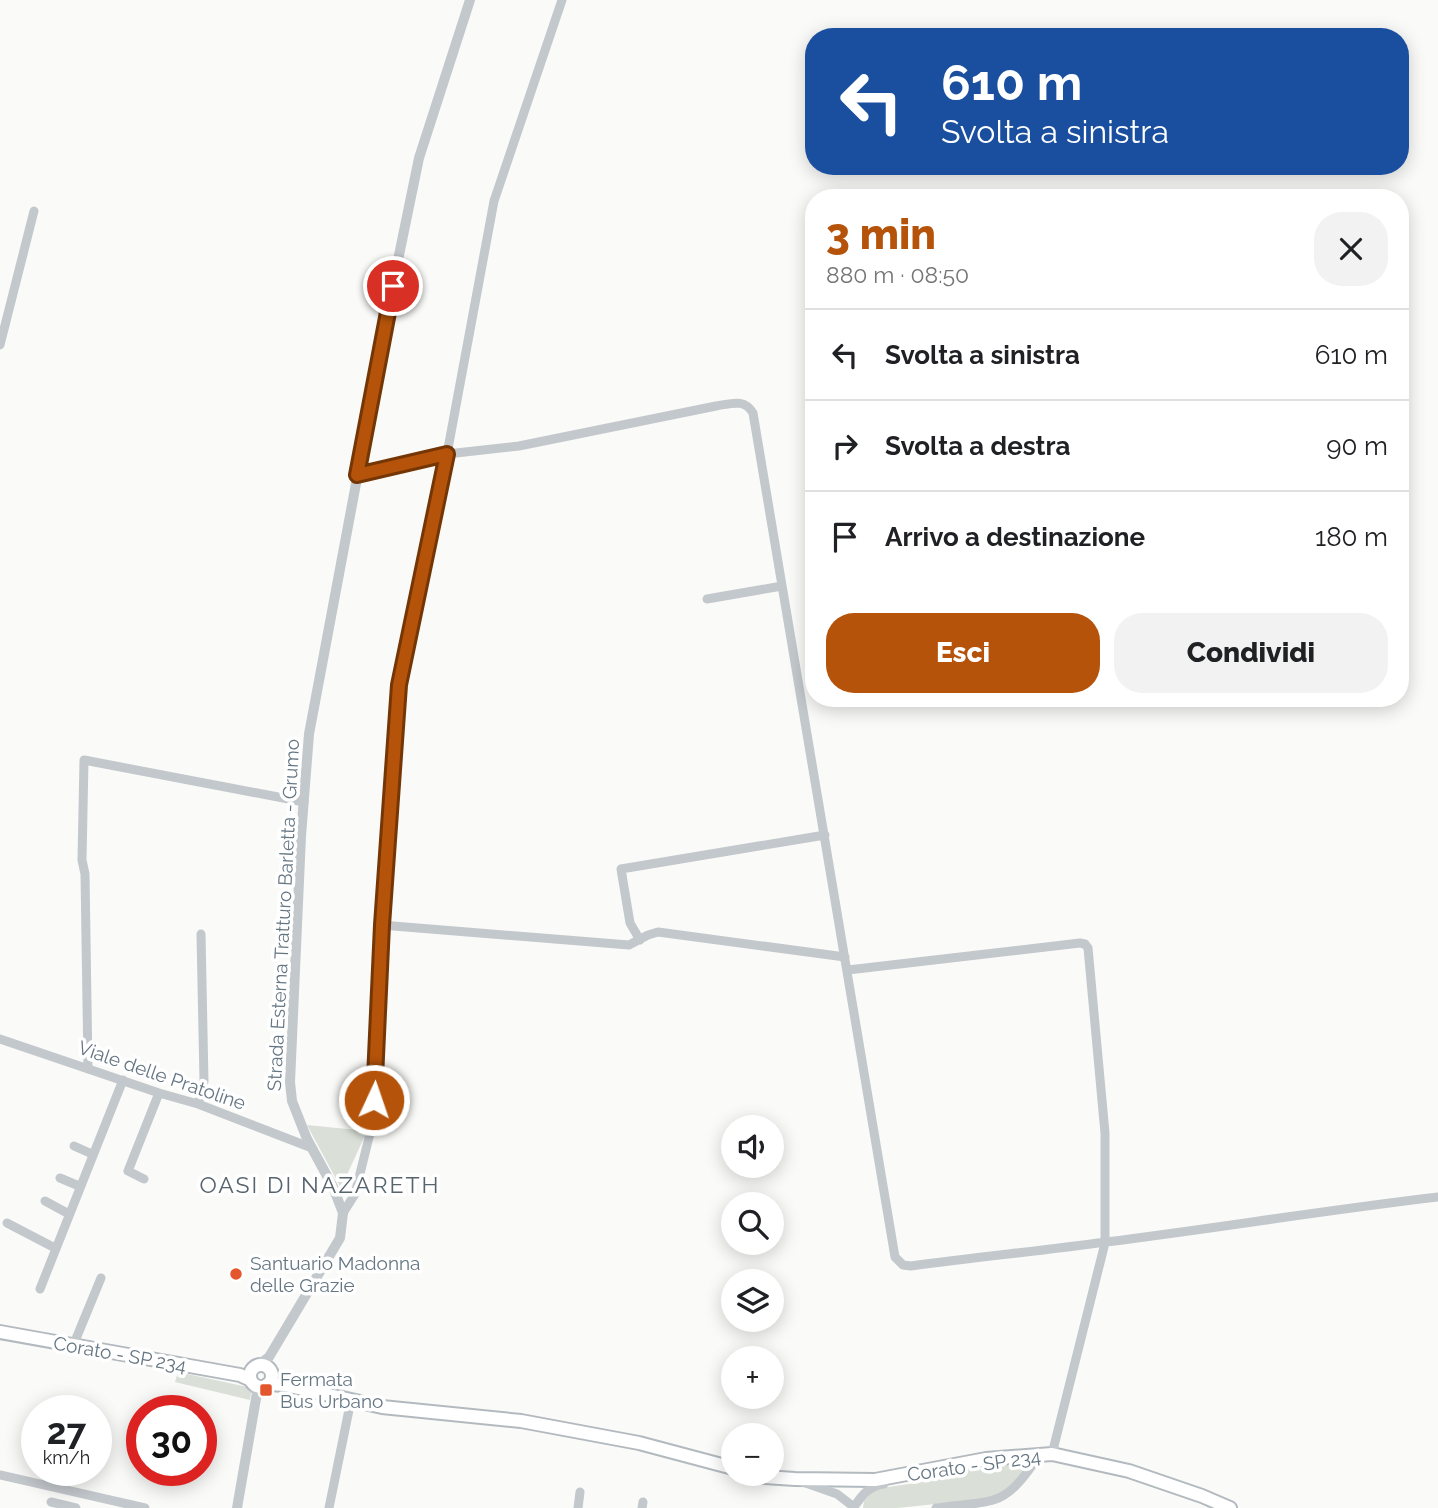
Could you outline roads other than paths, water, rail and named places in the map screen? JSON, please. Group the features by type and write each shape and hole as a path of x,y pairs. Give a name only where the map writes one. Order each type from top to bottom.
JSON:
{"main road":[{"name":"Corato - SP 234","path":"0,1332 259,1376"},
{"path":"259,1376 285,1385 382,1407 521,1421 639,1443 721,1465"},
{"name":"Corato - SP 234","path":"784,1478 852,1481 912,1474 986,1459 1046,1454 1129,1471 1230,1508"}],"street":[{"name":"Strada Esterna Tratturo Barletta - Grumo","path":"343,1213 292,1101 290,1083 309,734 419,158 470,0"},
{"path":"237,1508 259,1376 340,1238 343,1213 355,1194 372,1125 382,925 399,685 447,454 494,201 562,0"},
{"path":"0,345 34,211"},
{"path":"357,475 447,454 519,446 627,422 742,402 749,406 753,413 895,1257 903,1265 1105,1243 1268,1218 1438,1197"},
{"path":"707,600 782,586"},
{"path":"88,1068 86,874 82,860 84,760 304,802"},
{"path":"640,940 630,923 621,869 825,835"},
{"path":"382,925 629,945 658,932 845,957"},
{"path":"198,1104 204,1080 201,934"},
{"path":"848,970 1085,944 1090,955 1105,1133 1105,1243 1046,1454 1008,1497 993,1503 941,1508"},
{"name":"Viale delle Pratoline","path":"0,1039 198,1104 312,1148"},
{"path":"40,1289 122,1080"},
{"path":"144,1179 128,1171 159,1093"},
{"path":"74,1146 92,1154"},
{"path":"60,1178 79,1186"},
{"path":"46,1201 69,1214"},
{"path":"7,1223 55,1248"},
{"path":"73,1346 101,1278"},
{"path":"329,1508 351,1400"},
{"path":"854,1508 864,1493 876,1485 899,1482 912,1474"},
{"path":"0,1475 145,1508"},
{"path":"795,1479 837,1494 854,1508"},
{"path":"852,1481 850,1496 854,1508"},
{"path":"578,1508 580,1492"},
{"path":"51,1502 76,1508"}],"place":[{"name":"Santuario Madonna delle Grazie","path":"236,1274"},
{"name":"Fermata Bus Urbano","path":"266,1390"}],"district":[{"name":"OASI DI NAZARETH","path":"320,1185"}]}
